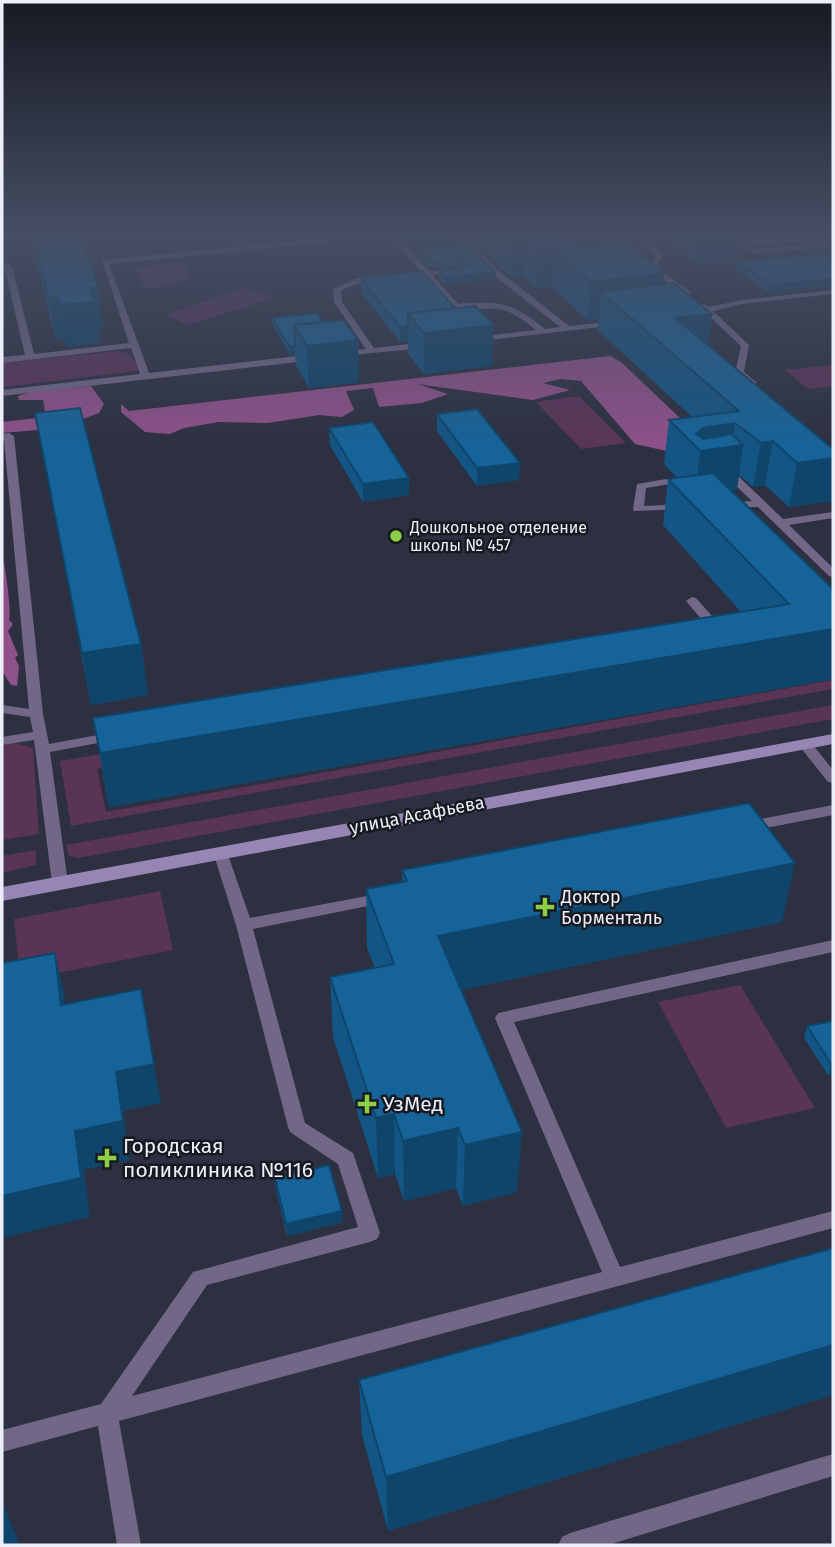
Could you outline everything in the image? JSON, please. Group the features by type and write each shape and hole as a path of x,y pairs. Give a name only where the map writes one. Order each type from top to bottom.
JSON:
{"street":[{"name":"улица Асафьева","path":"2,894 833,739"}],"lane":[{"path":"14,306 30,356"},
{"path":"120,306 145,375"},
{"path":"340,306 372,351"},
{"path":"506,306 519,311 543,332"},
{"path":"537,306 567,330"},
{"path":"703,306 745,345 739,373 757,388"},
{"path":"677,316 721,306"},
{"path":"464,341 625,322"},
{"path":"333,355 438,344"},
{"path":"2,360 134,345"},
{"path":"2,393 320,356"},
{"path":"2,437 9,436 36,714 60,883"},
{"path":"718,474 729,472 833,574"},
{"path":"672,481 642,486 638,509 693,507"},
{"path":"720,506 761,504"},
{"path":"780,523 833,515"},
{"path":"692,601 717,629 703,631"},
{"path":"2,709 36,714"},
{"path":"2,741 42,742 129,734"},
{"path":"804,743 833,779"},
{"path":"727,831 833,810"},
{"path":"129,1545 107,1414 200,1278 370,1233 346,1159 298,1128 244,925 220,852"},
{"path":"244,925 405,893"},
{"path":"615,1279 504,1018 833,946"},
{"path":"2,1441 833,1220"},
{"path":"570,1545 833,1465"}],"shaded area":[{"path":"190,306 248,306 187,325 164,315"},
{"path":"119,351 130,354 138,368 136,371 2,387 2,363"},
{"path":"610,356 621,362 719,455 698,458 635,444 581,381 561,379 543,383 570,390 533,400 417,384 448,394 422,403 379,407 373,388 346,391 354,410 342,417 319,415 268,423 219,422 184,428 170,434 145,432 121,412 121,404 129,411"},
{"path":"833,365 833,386 808,389 785,370"},
{"path":"91,386 104,404 99,413 59,428 2,433 2,422 46,417 43,400 19,400 18,396 31,392"},
{"path":"579,396 626,443 581,449 536,402"},
{"path":"2,555 9,598 9,620 13,624 8,631 18,655 15,658 19,666 17,686 11,685 2,671"},
{"path":"833,680 833,689 71,826 60,761 154,745 157,758 97,769 106,812"},
{"path":"833,705 833,719 78,858 69,856 66,845"},
{"path":"14,743 33,748 39,834 2,840 2,745"},
{"path":"36,850 36,865 2,873 2,856"},
{"path":"160,891 173,950 58,973 21,984 14,919"},
{"path":"740,985 815,1108 726,1128 658,1002"}],"building":[{"path":"383,306 455,308 408,313 408,326 400,327"},
{"path":"475,306 494,325 424,333 408,313"},
{"path":"617,306 702,306 712,314 675,318 833,449 833,458 797,463 773,441 761,443 735,423 703,428 696,434 704,439 732,434 743,445 700,451 669,420 739,411"},
{"path":"317,313 323,322 294,325 295,346 290,347 272,318"},
{"path":"343,320 358,340 307,346 294,325"},
{"path":"80,408 141,644 82,653 35,413"},
{"path":"477,409 520,463 477,468 437,414"},
{"path":"373,422 409,478 363,484 329,428"},
{"path":"713,473 833,589 833,629 100,753 93,718 789,604 668,479"},
{"path":"749,803 795,863 438,936 522,1132 465,1145 458,1128 403,1141 394,1114 376,1118 330,977 394,964 366,889 407,881 402,870"},
{"path":"55,953 61,1005 141,989 154,1064 116,1072 123,1121 75,1131 81,1178 2,1196 2,963"},
{"path":"833,1021 833,1064 831,1064 807,1026"},
{"path":"329,1165 342,1211 286,1224 275,1178"},
{"path":"833,1248 833,1345 386,1477 359,1380"}],"place":[{"name":"Дошкольное отделение школы № 457","path":"396,536"},
{"name":"Доктор Борменталь","path":"545,907"},
{"name":"УзМед","path":"367,1104"},
{"name":"Городская поликлиника №116","path":"107,1158"}]}
